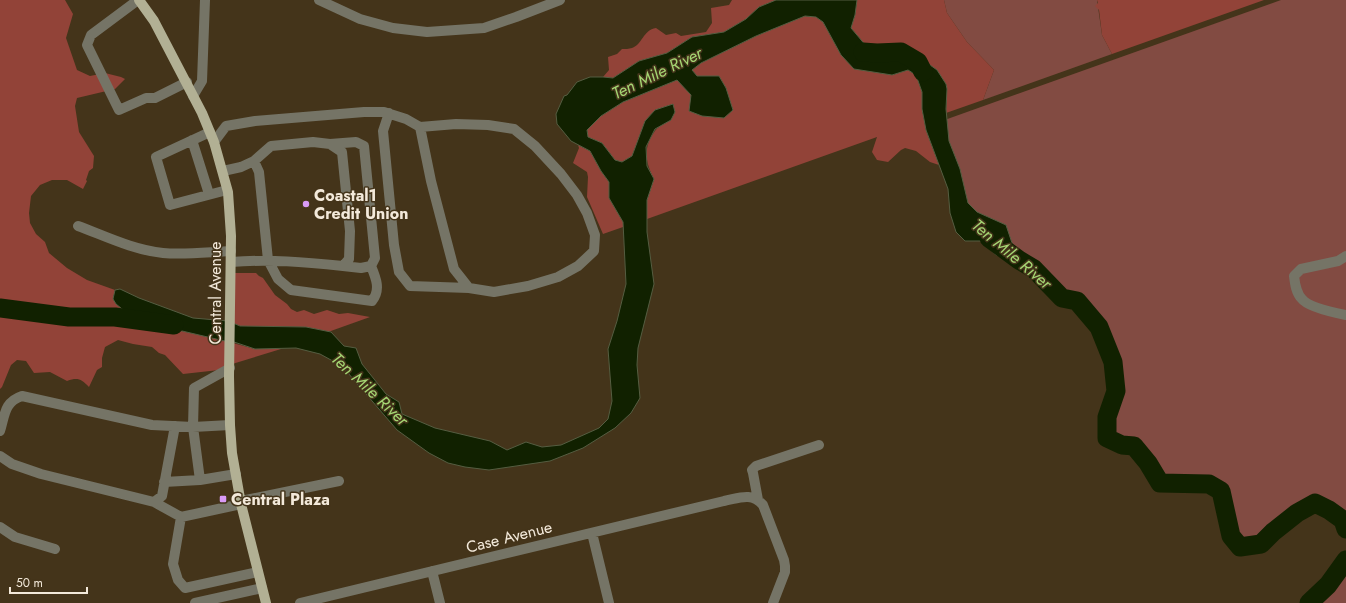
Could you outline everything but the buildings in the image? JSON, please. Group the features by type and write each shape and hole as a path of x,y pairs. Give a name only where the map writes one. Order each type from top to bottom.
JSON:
{"main road":[{"name":"Central Avenue","path":"138,0 154,20 187,82 210,132 223,171 227,190 231,251 230,425 232,453 241,502 266,603"}],"street":[{"path":"138,0 91,35 87,45 119,110 146,98 155,98 187,82"},
{"path":"193,96 202,82 206,0"},
{"path":"320,0 360,19 393,28 427,32 484,28 560,0"},
{"path":"214,142 226,126 255,121 364,112 389,113 406,119 420,127 456,124 488,125 514,129 535,146 561,174 577,195 587,214 595,235 594,251 578,266 558,277 528,286 494,292 469,288 410,286 399,272 394,245 383,131 389,113"},
{"path":"420,127 431,181 454,269 469,288"},
{"path":"210,132 156,158 170,205 227,190"},
{"path":"192,140 209,194"},
{"path":"223,171 241,167 254,161 271,146 313,142 330,144 356,142 364,146 375,258 371,266 376,279 376,295 372,301 291,290 278,279 268,260 259,172 254,161"},
{"path":"330,144 342,152 345,174 350,231 349,259 343,266"},
{"path":"78,226 127,245 162,252 199,253 231,251"},
{"path":"1346,256 1338,261 1301,269 1294,276 1296,288 1302,300 1324,311 1346,315"},
{"path":"231,262 268,260 361,268 371,266"},
{"path":"200,480 194,427 194,388 230,368"},
{"path":"0,431 9,403 13,399 22,396 152,425 194,427 230,425"},
{"path":"154,502 162,496 175,426"},
{"path":"773,603 785,572 785,566 763,506 758,500 752,470 756,466 819,445"},
{"path":"0,456 12,464 41,474 154,502 181,517 241,502 339,481"},
{"path":"164,482 200,480 236,474"},
{"name":"Case Avenue","path":"300,603 724,501 750,496 758,500"},
{"path":"181,517 173,564 178,580 185,588 258,572"},
{"path":"0,526 15,537 55,549"},
{"path":"592,533 609,603"},
{"path":"432,571 440,603"},
{"path":"195,603 262,588"}],"shaded area":[{"path":"0,0 65,0 73,14 66,38 77,70 90,76 105,73 125,79 115,89 77,98 75,106 79,132 94,156 93,168 89,171 87,181 83,189 67,180 52,180 40,185 31,196 29,213 30,223 36,234 45,242 49,253 67,268 87,280 115,290 113,299 229,342 255,349 281,349 229,365 219,370 183,374 165,355 159,353 152,347 118,340 105,347 102,358 102,367 97,370 89,387 84,382 79,380 74,379 67,381 50,372 34,373 26,361 17,360 11,365 0,389"},
{"path":"732,0 776,0 759,7 746,19 724,32 692,37 667,53 639,61 613,78 603,77 609,70 608,57 617,54 622,49 632,48 638,44 645,34 652,29 656,28 666,35 676,33 681,36 706,32 712,23 711,8 729,5"},
{"path":"857,0 944,0 947,13 967,42 994,70 983,100 946,113 946,84 919,57 883,52 867,47 851,28"},
{"path":"944,0 1097,0 1102,35 1112,54 983,100 994,70 967,42 947,13"},
{"path":"1097,0 1264,0 1112,54 1102,35 1099,10 1095,6 1098,3"},
{"path":"1281,0 1346,0 1346,529 1342,519 1315,503 1297,513 1273,532 1261,544 1240,547 1231,536 1220,491 1209,484 1160,483 1148,463 1134,446 1122,445 1107,438 1107,417 1116,391 1113,362 1099,327 1077,301 1062,298 1034,269 997,245 975,227 939,122"},
{"path":"804,16 816,17 823,22 841,55 892,75 908,70 916,75 922,92 922,109 926,130 939,165 930,162 916,151 905,148 888,162 877,160 872,152 877,137 647,219 647,200 654,179 647,161 647,149 651,137 656,129 671,120 673,104 655,110 645,121 632,156 622,162 615,160 602,143 588,137 587,130 601,116 623,102 677,80 691,95 726,88 719,76 697,76 692,70 701,63 756,36"},
{"path":"578,145 590,151 609,182 609,198 623,222 623,227 603,234 587,197 587,172 573,163 579,148"},
{"path":"230,273 256,273 263,278 275,295 291,309 297,312 304,310 314,314 327,310 339,314 348,313 370,317 328,332 306,327 240,326 228,321"},
{"path":"1346,560 1346,603 1309,603 1328,585"}],"water":[{"path":"776,0 857,0 851,28 867,47 883,52 919,57 937,70 946,84 946,109 949,141 960,169 968,203 977,212 1006,225 1014,249 1009,253 996,255 981,241 965,241 956,232 950,213 948,189 926,130 922,109 922,92 916,75 908,70 892,75 854,69 841,55 823,22 816,17 805,16 756,36 701,63 692,70 697,76 719,76 726,88 733,110 724,118 702,116 689,111 691,95 677,80 623,102 601,116 587,130 588,137 602,143 615,160 622,162 632,156 645,121 655,110 673,104 675,112 671,120 655,129 646,147 647,166 654,179 647,200 647,232 654,284 638,348 637,365 640,398 631,413 615,428 583,448 550,461 489,470 448,463 429,453 397,430 342,366 320,354 296,348 255,349 231,341 229,342 165,327 127,313 116,304 113,299 115,290 120,289 139,298 193,318 228,321 240,326 306,327 331,332 344,346 356,348 362,364 386,394 399,402 402,414 435,428 490,441 507,450 526,442 542,447 561,445 599,428 608,419 612,401 608,349 617,321 626,284 623,222 609,198 609,182 590,151 571,141 557,124 556,114 564,96 567,95 577,82 590,77 613,78 639,61 667,53 692,37 724,32 746,19 759,7"}],"waterway":[{"name":"Ten Mile River","path":"863,52 901,52 918,62 923,72"},
{"name":"Ten Mile River","path":"989,238 1034,269 1062,298 1077,301 1099,327 1113,362 1116,391 1107,417 1107,438 1122,445 1134,446 1148,463 1160,483 1209,484 1221,491 1231,536 1240,547 1261,544 1273,532 1297,513 1315,503 1329,510 1343,520 1346,529"},
{"name":"Ten Mile River","path":"0,308 69,317 115,317 174,325"},
{"name":"Ten Mile River","path":"1309,603 1328,585 1346,560"}],"place":[{"name":"Coastal1 Credit Union","path":"306,204"},
{"name":"Central Plaza","path":"223,499"}]}
